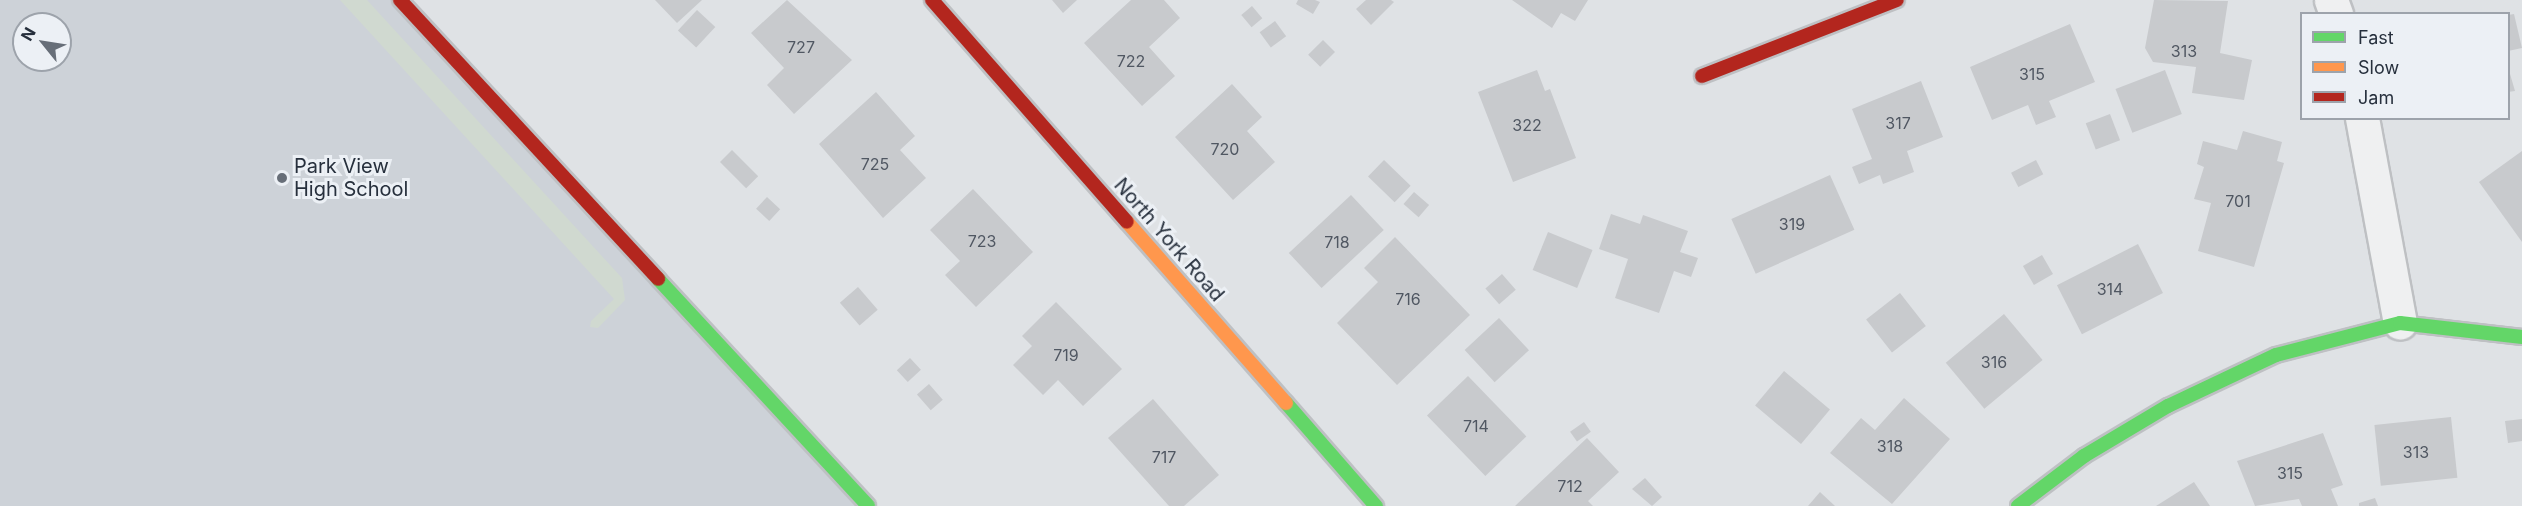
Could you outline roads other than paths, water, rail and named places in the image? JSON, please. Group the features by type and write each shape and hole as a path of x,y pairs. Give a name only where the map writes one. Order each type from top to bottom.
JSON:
{"street":[{"path":"400,0 868,506"},
{"name":"North York Road","path":"932,0 1376,506"},
{"path":"1702,76 1897,0"},
{"path":"2362,120 2400,323"},
{"path":"2018,506 2084,456 2168,406 2276,355 2400,323 2522,337"}],"place":[{"name":"Park View High School","path":"282,178"}]}
